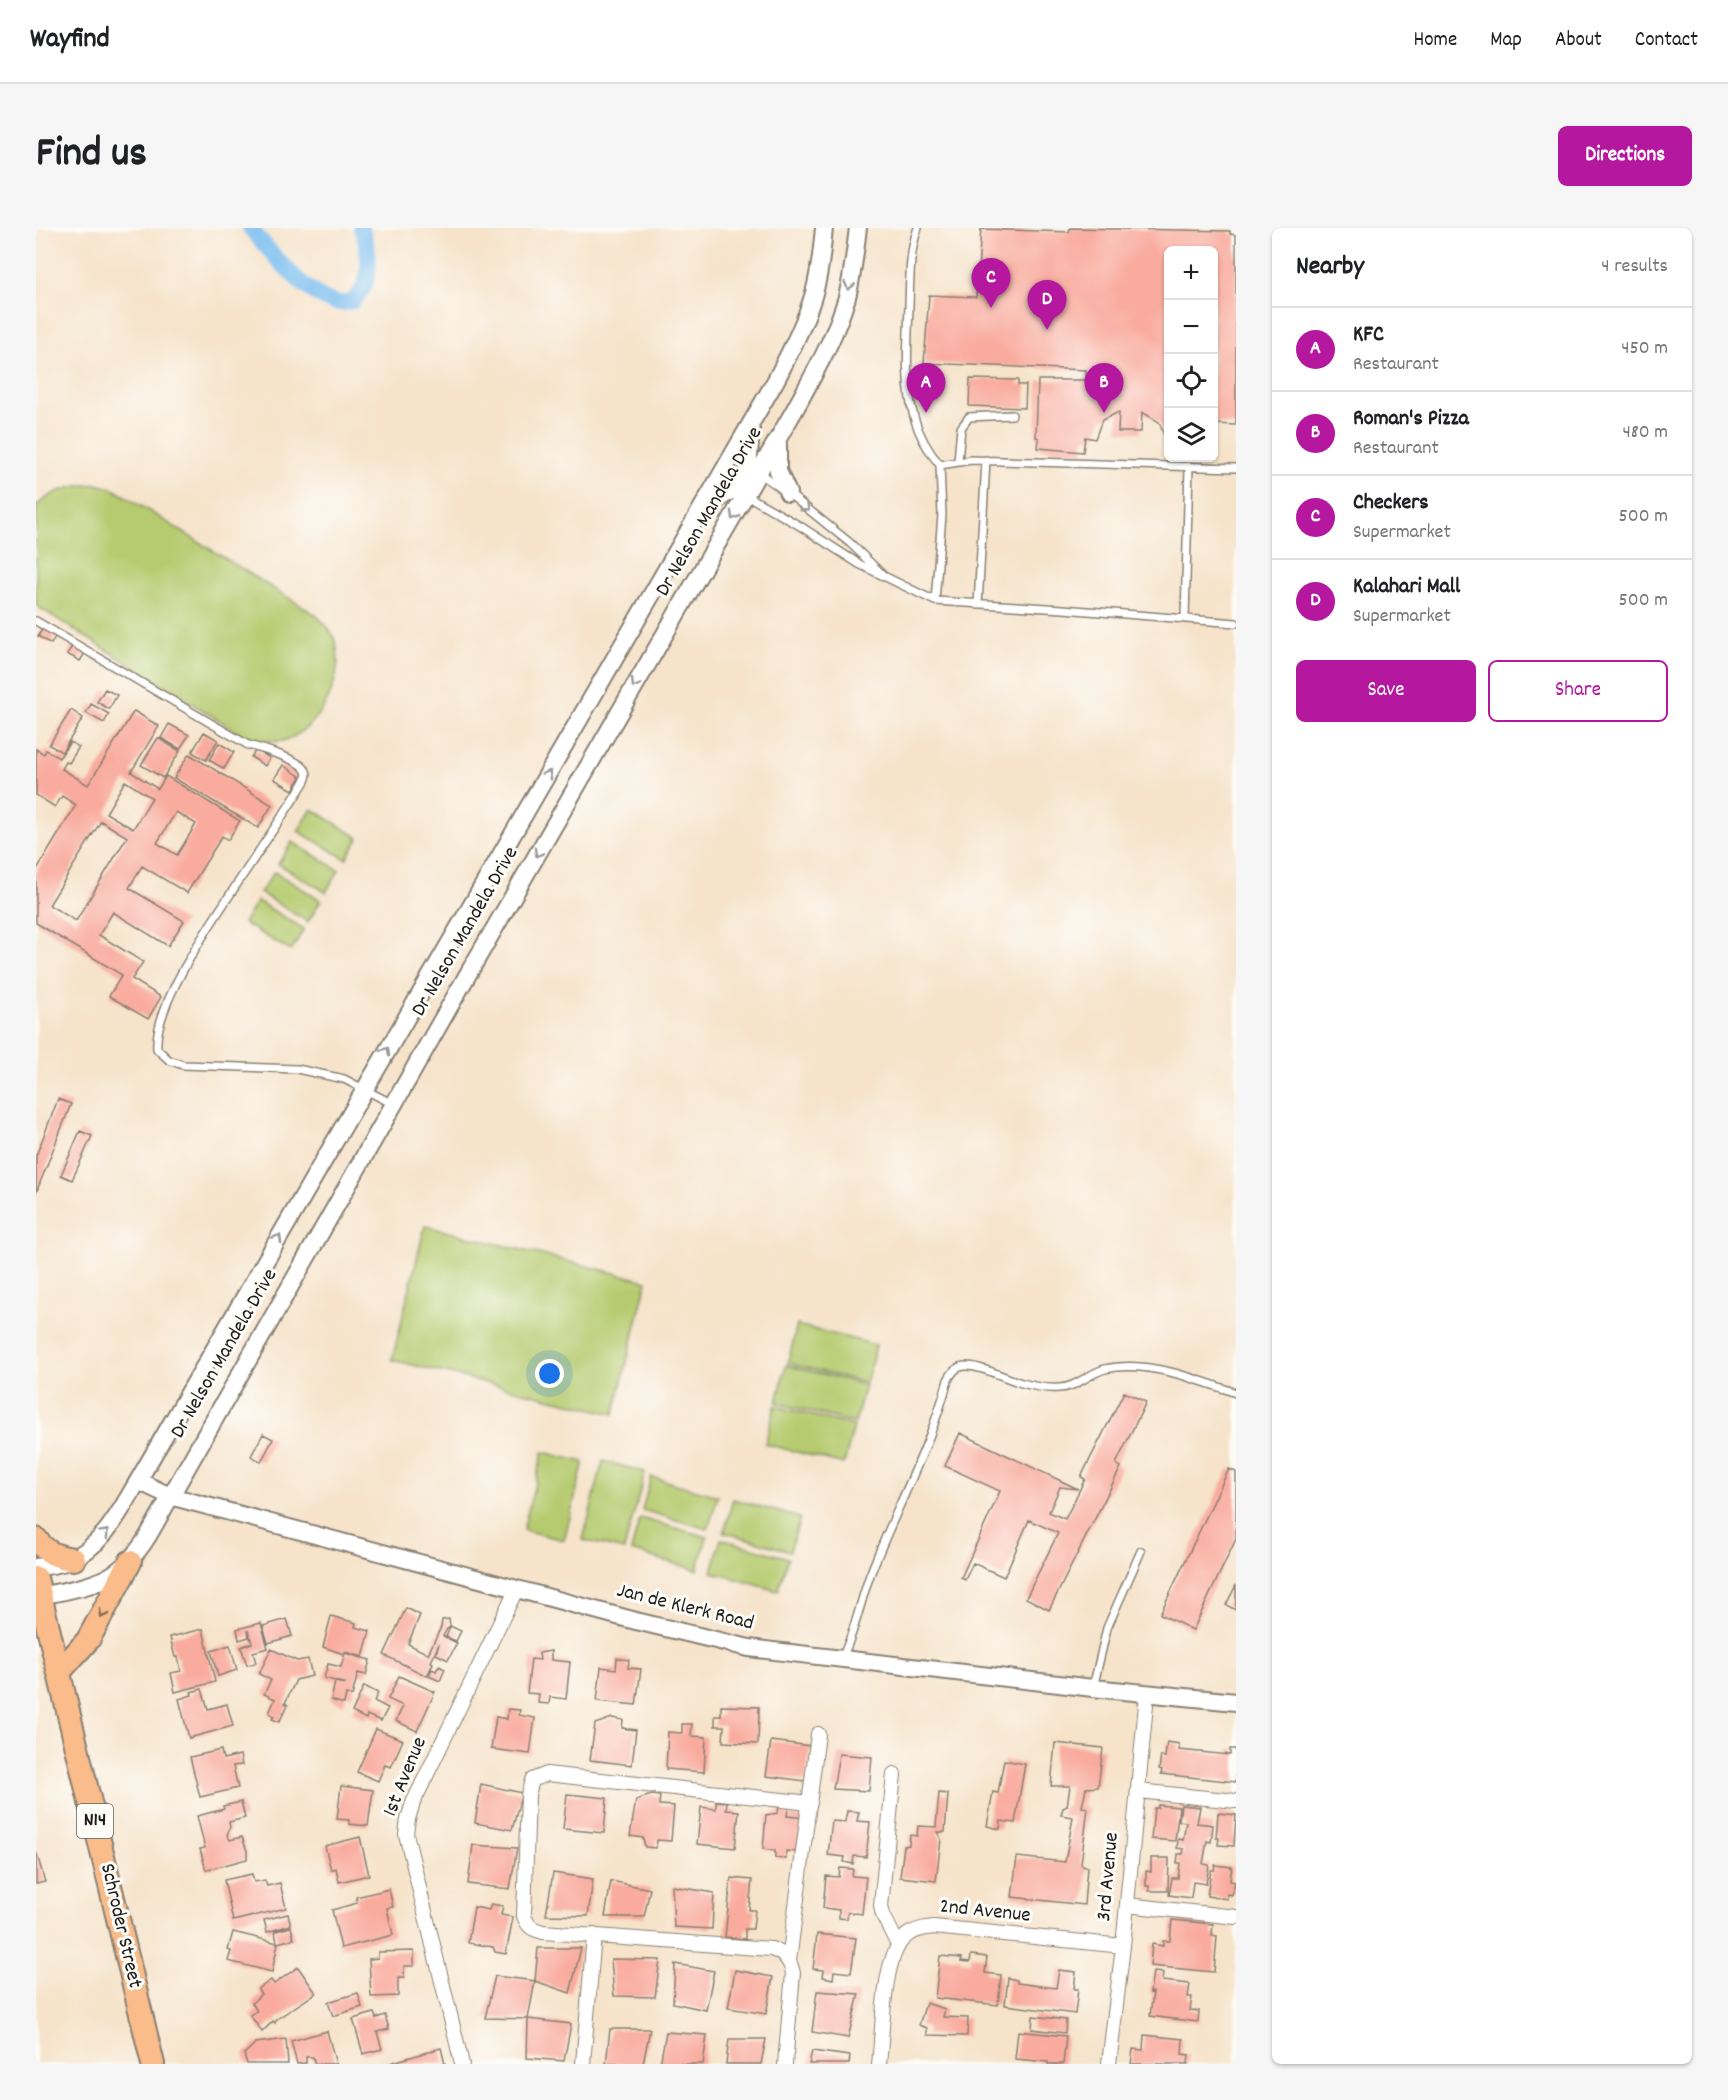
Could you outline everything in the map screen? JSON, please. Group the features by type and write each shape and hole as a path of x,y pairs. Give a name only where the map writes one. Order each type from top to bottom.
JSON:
{"highway":[{"path":"36,1539 44,1549 54,1555 74,1559"},
{"path":"60,1671 88,1640 130,1562"},
{"name":"Schroder Street","path":"38,1587 153,2064"}],"street":[{"name":"Dr Nelson Mandela Drive","path":"36,1568 65,1563 88,1548 111,1526 138,1481 776,380 806,317 820,266 824,228"},
{"name":"Dr Nelson Mandela Drive","path":"38,1587 82,1587 99,1582 115,1574 130,1562 148,1536 393,1104 750,483 778,439 820,362 839,320 851,280 858,228"},
{"path":"699,512 750,483 752,422"},
{"path":"778,439 778,471 788,493"},
{"name":"Jan de Klerk Road","path":"138,1481 170,1496 636,1621 749,1648 1147,1694 1236,1702"},
{"name":"1st Avenue","path":"462,2064 406,1834 413,1803 517,1588"},
{"name":"3rd Avenue","path":"1109,2064 1123,1946 1147,1694"},
{"path":"784,2064 793,1973 789,1961 818,1734"},
{"path":"789,1961 778,1951 771,1949 533,1929 528,1925 524,1916 528,1795 532,1780 547,1774 810,1803"},
{"path":"879,2064 887,1981 890,1964 898,1945 881,1906 894,1774"},
{"path":"1138,1791 1236,1801"},
{"path":"1127,1905 1236,1917"},
{"name":"2nd Avenue","path":"898,1945 914,1931 934,1928 1123,1946"},
{"path":"583,2064 594,1935"}],"lane":[{"path":"918,228 911,260 907,348 910,399 914,418 922,439 940,465 942,515 935,602"},
{"path":"958,461 961,428 969,417 1012,415"},
{"path":"940,465 958,461 986,460 1236,468"},
{"path":"978,605 986,460"},
{"path":"1185,619 1189,466"},
{"path":"750,483 788,493 865,555 884,576"},
{"path":"750,483 800,526 859,564 935,602 1236,622"},
{"path":"36,621 248,745 276,753 300,765 307,774 300,789 197,945 159,1024 157,1049 169,1060 183,1065 297,1069 344,1079 393,1104"},
{"path":"842,1660 851,1639 870,1577 922,1457 948,1380 955,1370 966,1366 975,1367 1022,1383 1061,1389 1104,1370 1122,1367 1152,1369 1175,1373 1236,1393"},
{"path":"1093,1688 1107,1628 1141,1551"}],"green space":[{"path":"96,484 112,488 316,615 326,625 333,636 337,650 335,681 321,711 310,724 298,734 280,741 264,741 244,736 36,604 36,507 56,492"},
{"path":"312,809 359,838 346,859 298,831"},
{"path":"292,842 339,870 326,892 278,864"},
{"path":"274,872 321,900 308,922 260,893"},
{"path":"257,901 304,929 291,951 243,923"},
{"path":"425,1226 647,1281 614,1414 392,1360"},
{"path":"797,1325 876,1345 866,1383 788,1363"},
{"path":"786,1365 865,1385 855,1423 777,1403"},
{"path":"775,1406 854,1426 844,1464 765,1444"},
{"path":"543,1452 584,1462 564,1540 523,1530"},
{"path":"603,1461 645,1472 624,1550 583,1540"},
{"path":"651,1477 718,1496 708,1529 642,1510"},
{"path":"733,1499 800,1518 790,1551 724,1532"},
{"path":"640,1518 707,1537 697,1570 631,1551"},
{"path":"721,1539 788,1558 778,1591 712,1572"}],"building":[{"path":"1070,228 1230,231 1230,234 1236,235 1236,425 1218,424 1218,246 1164,246 1164,435 1159,422 1142,412 1141,432 1118,432 1119,412 1102,420 1095,439 1085,437 1083,452 1038,448 1039,438 1036,437 1038,380 1086,380 1086,370 924,363 929,295 976,297 981,229 1069,232"},
{"path":"970,379 1018,380 1018,385 1026,385 1025,408 969,406"},
{"path":"43,628 56,635 51,644 38,636"},
{"path":"73,645 85,653 80,661 67,654"},
{"path":"105,689 117,695 109,709 97,702"},
{"path":"91,704 109,714 104,723 86,713"},
{"path":"71,710 83,718 62,752 49,745"},
{"path":"134,711 159,726 131,772 158,789 166,776 240,821 228,840 222,836 187,893 142,866 129,888 184,921 168,946 113,912 99,935 143,962 132,979 161,997 148,1019 109,996 122,975 36,923 36,871 76,805 62,796 55,807 36,795 36,749 44,754 46,750 59,758 70,742 79,747 69,763 66,762 62,769 88,785","holes":["125,781 152,798 133,829 106,813","176,812 196,824 177,855 157,843","101,821 127,837 76,921 49,905"]},
{"path":"169,724 189,735 180,749 161,738"},
{"path":"204,732 218,740 206,760 192,752"},
{"path":"158,738 180,751 163,778 141,765"},
{"path":"219,743 234,752 224,769 209,760"},
{"path":"256,750 270,758 265,766 251,757"},
{"path":"189,754 272,805 258,828 174,778"},
{"path":"283,765 301,777 293,790 274,779"},
{"path":"58,1099 71,1104 36,1193 36,1156"},
{"path":"80,1131 92,1136 72,1180 61,1175"},
{"path":"1124,1392 1146,1402 1116,1464 1121,1467 1049,1610 1026,1598 1058,1533 1029,1520 1004,1577 973,1563 965,1580 961,1578 1000,1491 945,1466 960,1433 1078,1489 1060,1487 1049,1512 1065,1519 1085,1479 1081,1477"},
{"path":"263,1434 273,1439 261,1462 251,1456"},
{"path":"1229,1469 1236,1472 1236,1539 1193,1630 1160,1614"},
{"path":"1236,1585 1236,1610 1226,1605"},
{"path":"406,1608 420,1615 408,1644 428,1654 442,1620 449,1619 450,1626 461,1631 456,1641 446,1637 450,1627 447,1629 443,1636 457,1643 448,1660 436,1654 439,1644 427,1676 384,1655"},
{"path":"331,1616 356,1623 355,1627 370,1631 363,1657 323,1647"},
{"path":"287,1619 292,1636 268,1643 263,1626"},
{"path":"261,1623 268,1648 253,1652 256,1663 247,1665 241,1647 252,1643 248,1630 249,1637 239,1640 237,1629"},
{"path":"203,1629 215,1682 175,1692 171,1673 181,1671 170,1637"},
{"path":"230,1645 237,1670 218,1676 211,1651"},
{"path":"271,1649 297,1661 308,1659 312,1676 296,1680 285,1703 288,1705 279,1722 272,1719 274,1716 269,1713 275,1699 264,1694 271,1680 259,1674"},
{"path":"551,1651 551,1660 570,1662 566,1699 550,1697 549,1704 538,1703 539,1694 527,1693 531,1659 540,1660 539,1653"},
{"path":"345,1653 370,1660 366,1675 358,1673 352,1696 346,1694 344,1704 331,1700 335,1682 346,1684 324,1678 328,1664 341,1667"},
{"path":"617,1658 629,1660 628,1668 641,1669 636,1705 597,1701 601,1667 616,1669"},
{"path":"439,1666 445,1669 440,1681 429,1676 432,1669 436,1671"},
{"path":"399,1676 435,1692 417,1731 396,1721 403,1706 388,1699"},
{"path":"364,1686 378,1693 374,1701 388,1708 381,1721 367,1715 366,1719 352,1712"},
{"path":"202,1689 208,1709 227,1704 233,1726 189,1738 179,1699"},
{"path":"721,1706 759,1707 758,1744 723,1742 724,1726 715,1726 715,1716 721,1716"},
{"path":"508,1709 520,1710 519,1715 535,1718 530,1754 491,1749 496,1717 507,1719"},
{"path":"612,1718 623,1720 622,1728 636,1730 632,1765 590,1760 595,1724"},
{"path":"682,1724 692,1724 691,1736 706,1737 704,1772 666,1769 668,1732 682,1733"},
{"path":"376,1729 403,1740 391,1767 385,1765 378,1781 357,1772"},
{"path":"771,1741 811,1746 806,1781 766,1776"},
{"path":"1167,1742 1179,1744 1179,1750 1230,1755 1230,1749 1236,1749 1236,1782 1161,1774 1162,1770 1159,1769 1161,1756 1165,1757"},
{"path":"1055,1743 1103,1748 1098,1787 1086,1788 1082,1807 1088,1808 1081,1864 1087,1867 1084,1905 1012,1897 1017,1857 1065,1862 1073,1817 1061,1815 1063,1808 1067,1806 1070,1786 1051,1786"},
{"path":"221,1750 223,1759 240,1755 242,1765 233,1766 238,1788 200,1797 190,1757"},
{"path":"839,1754 872,1757 869,1791 833,1789"},
{"path":"1004,1760 1025,1764 1015,1823 1001,1821 1000,1829 987,1826 993,1792 998,1793"},
{"path":"481,1784 522,1793 512,1830 475,1823"},
{"path":"341,1786 373,1790 368,1826 349,1824 349,1820 337,1819"},
{"path":"939,1793 948,1794 945,1832 937,1832 941,1839 936,1881 900,1877 904,1846 909,1845 910,1835 917,1836 918,1826 936,1827"},
{"path":"567,1794 607,1798 604,1833 563,1829"},
{"path":"651,1795 660,1796 659,1805 674,1806 671,1841 657,1840 656,1848 645,1847 643,1838 630,1836 636,1800"},
{"path":"716,1801 727,1802 726,1810 739,1811 735,1848 697,1844 701,1807 716,1809"},
{"path":"241,1802 245,1818 229,1822 230,1828 227,1835 230,1840 242,1837 247,1859 206,1870 200,1849 205,1848 197,1816"},
{"path":"1158,1805 1179,1807 1175,1841 1151,1839 1154,1808 1158,1808"},
{"path":"1181,1805 1200,1807 1197,1823 1213,1825 1211,1842 1207,1841 1203,1864 1209,1865 1206,1884 1193,1882 1191,1898 1169,1895 1172,1878 1178,1878 1180,1863 1177,1863 1178,1854 1183,1854 1184,1849 1177,1848 1178,1839 1183,1840 1186,1822 1179,1821"},
{"path":"779,1806 788,1808 787,1816 805,1818 801,1852 786,1851 786,1859 775,1858 775,1851 763,1849 766,1815 778,1813"},
{"path":"847,1811 859,1812 857,1821 870,1822 866,1857 854,1856 853,1864 844,1862 845,1857 828,1855 832,1821 845,1822"},
{"path":"1218,1813 1236,1815 1234,1846 1218,1845 1219,1838 1216,1838"},
{"path":"360,1837 369,1875 339,1882 336,1868 331,1870 325,1846"},
{"path":"473,1845 517,1848 510,1889 468,1884"},
{"path":"36,1851 45,1882 36,1884"},
{"path":"1151,1858 1169,1858 1168,1891 1149,1891 1149,1886 1146,1886 1146,1871 1151,1872"},
{"path":"1215,1865 1232,1867 1230,1881 1235,1882 1232,1895 1227,1894 1227,1899 1207,1896 1211,1870 1214,1870"},
{"path":"840,1868 853,1869 852,1876 866,1877 862,1914 848,1912 847,1919 839,1918 839,1910 823,1908 826,1876 839,1877"},
{"path":"553,1873 593,1879 588,1916 546,1915"},
{"path":"252,1874 254,1882 265,1880 267,1886 280,1883 286,1908 233,1921 224,1880"},
{"path":"731,1878 752,1880 749,1910 755,1910 753,1929 745,1929 745,1939 725,1937"},
{"path":"611,1881 650,1889 644,1917 605,1917"},
{"path":"672,1886 714,1893 712,1929 674,1927"},
{"path":"389,1889 393,1907 387,1908 393,1935 341,1948 332,1910 357,1903 356,1897"},
{"path":"491,1904 503,1906 501,1915 513,1917 506,1954 495,1952 493,1947 468,1943 474,1907 489,1910"},
{"path":"288,1914 291,1925 267,1932 264,1920"},
{"path":"1172,1920 1213,1924 1212,1935 1217,1936 1214,1972 1150,1966 1152,1944 1163,1946 1163,1941 1170,1941"},
{"path":"291,1927 294,1939 277,1943 275,1931"},
{"path":"233,1932 278,1943 272,1972 228,1961 231,1951 228,1950"},
{"path":"817,1934 856,1938 851,1973 834,1971 833,1979 823,1977 824,1970 813,1969"},
{"path":"538,1948 581,1948 570,1993 535,1981"},
{"path":"414,1951 414,1966 404,1966 404,1978 398,1978 398,1996 371,1997 369,1959 378,1958 378,1952"},
{"path":"971,1955 987,1957 985,1973 1001,1975 998,2005 935,1998 940,1956 962,1958 961,1961 970,1962"},
{"path":"611,1959 660,1960 655,1997 614,1996"},
{"path":"675,1964 714,1971 706,2010 673,2003"},
{"path":"298,1967 316,1993 277,2019 275,2023 273,2021 262,2032 250,2015 257,2011 252,2003 261,1994 258,1989 271,1980 274,1984"},
{"path":"735,1970 773,1977 766,2014 728,2008"},
{"path":"1059,1970 1076,1972 1074,1989 1078,1989 1075,2014 1005,2005 1008,1978 1017,1980 1017,1983 1056,1988"},
{"path":"1153,1972 1163,1973 1162,1981 1190,1984 1188,1997 1192,1997 1190,2010 1199,2011 1198,2022 1150,2016"},
{"path":"495,1976 535,1981 528,2019 485,2018"},
{"path":"817,1991 859,1994 848,2038 812,2032"},
{"path":"358,1993 362,2007 333,2016 328,2002"},
{"path":"926,2003 945,2009 943,2017 968,2018 967,2036 927,2035 927,2028 919,2025"},
{"path":"374,2013 376,2018 385,2015 389,2029 377,2032 382,2049 363,2054 353,2019"},
{"path":"1033,2016 1066,2020 1065,2033 1032,2029"},
{"path":"528,2019 571,2024 564,2061 527,2058"},
{"path":"610,2029 650,2029 643,2064 606,2064"},
{"path":"327,2031 336,2064 315,2064 313,2057 306,2057 306,2063 297,2064 291,2041"},
{"path":"1018,2031 1066,2036 1063,2064 1015,2059"},
{"path":"666,2032 707,2035 703,2064 660,2064"},
{"path":"1144,2035 1183,2039 1182,2054 1189,2055 1188,2064 1131,2064 1133,2049 1143,2050"},
{"path":"286,2039 288,2064 247,2064 244,2054 256,2043"},
{"path":"729,2039 766,2039 761,2064 726,2064"},
{"path":"441,2048 445,2064 390,2064 390,2063"},
{"path":"812,2051 850,2056 849,2064 809,2064"}],"waterway":[{"path":"250,228 290,273 303,284 327,300 339,303 353,301 363,288 366,279 368,257 361,228"}],"place":[{"name":"Checkers","path":"991,308"},
{"name":"Kalahari Mall","path":"1047,330"},
{"name":"KFC","path":"926,413"},
{"name":"Roman's Pizza","path":"1104,413"}]}
